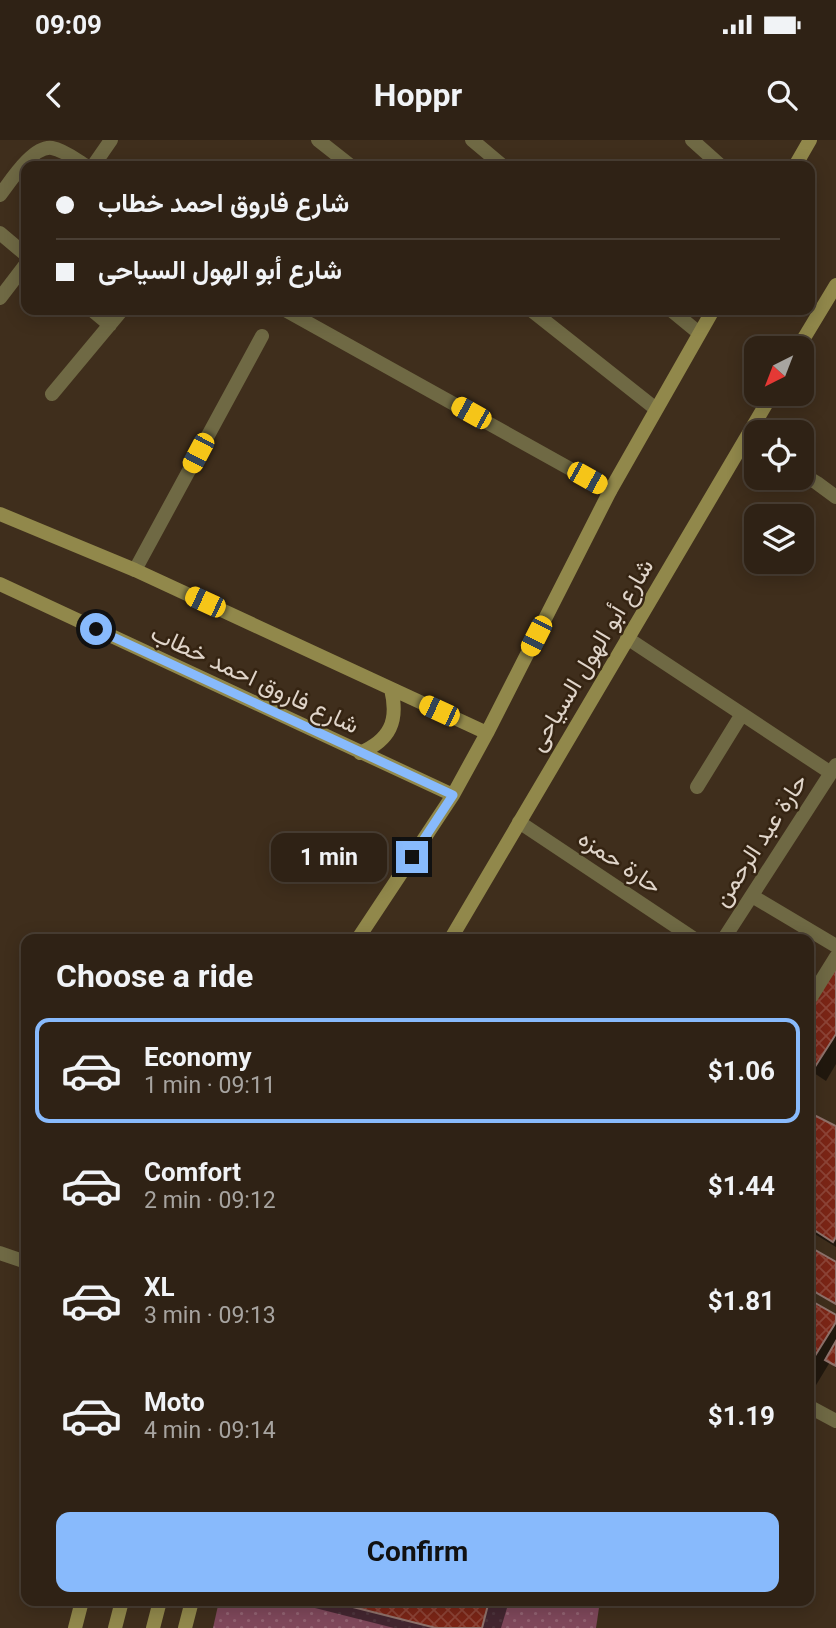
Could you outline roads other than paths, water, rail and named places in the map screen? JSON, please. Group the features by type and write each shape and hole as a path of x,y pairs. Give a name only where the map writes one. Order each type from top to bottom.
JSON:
{"main road":[{"path":"798,161 810,140"},
{"path":"805,336 836,285"},
{"name":"شارع أبو الهول السياحى","path":"361,934 453,795 610,491 710,315"},
{"name":"شارع أبو الهول السياحى","path":"457,934 519,822 627,638 744,453"},
{"name":"شارع فاروق احمد خطاب","path":"0,514 135,569 487,733"},
{"name":"شارع فاروق احمد خطاب","path":"0,584 453,795"},
{"path":"360,753 375,747 390,728 395,705 391,690"},
{"path":"75,1628 81,1606"},
{"path":"115,1628 121,1606"},
{"path":"153,1628 159,1606"},
{"path":"185,1628 191,1606"}],"street":[{"path":"96,161 111,140"},
{"path":"318,140 345,161"},
{"path":"472,140 497,161"},
{"path":"692,140 715,161"},
{"path":"28,161 34,153 44,148 52,148 77,161"},
{"path":"0,195 21,169"},
{"path":"0,233 21,250"},
{"path":"0,298 21,271"},
{"path":"98,315 110,325"},
{"path":"52,394 118,315"},
{"path":"294,315 610,491"},
{"path":"537,315 656,409"},
{"path":"677,315 699,333"},
{"path":"135,569 262,336"},
{"path":"814,482 836,497"},
{"path":"627,638 742,714 833,769"},
{"path":"697,787 742,714"},
{"name":"حارة عبد الرحمن","path":"727,934 833,769"},
{"name":"حارة حمزه","path":"519,822 687,934"},
{"path":"752,895 836,946"},
{"path":"814,992 836,957"},
{"path":"0,1253 21,1260"},
{"path":"814,1409 836,1421"}]}
